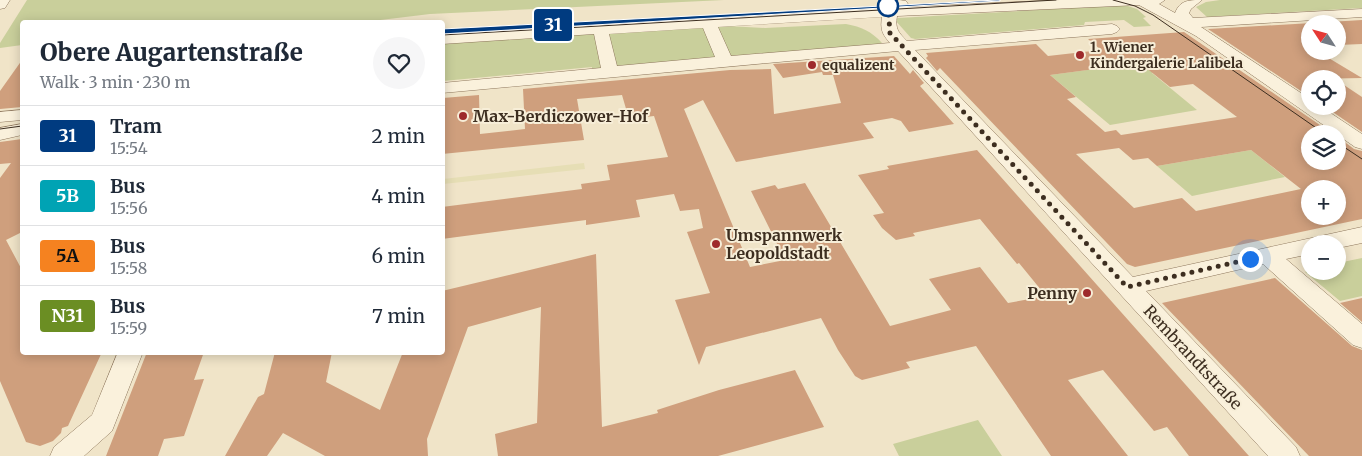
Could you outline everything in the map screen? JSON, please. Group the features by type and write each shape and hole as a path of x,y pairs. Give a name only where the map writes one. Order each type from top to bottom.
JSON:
{"street":[{"path":"0,5 3,0"},
{"path":"445,27 911,0"},
{"path":"894,31 898,5 919,0"},
{"path":"445,88 725,61 894,31 1147,0 1195,28 1362,143"},
{"path":"1195,0 1184,7 1182,13 1195,28"},
{"path":"1195,28 1362,13"},
{"path":"445,39 810,18 856,22 894,31 1112,28"},
{"path":"709,23 725,61"},
{"path":"600,29 610,72"},
{"name":"Rembrandtstraße","path":"894,31 1127,287 1286,456"},
{"path":"0,117 20,119"},
{"path":"0,134 20,120"},
{"path":"1346,239 1362,235"},
{"path":"1127,287 1301,248"},
{"path":"1268,256 1362,338"},
{"path":"64,456 102,423 130,355"}],"shaded area":[{"path":"584,163 585,169 445,184 445,179"}],"green space":[{"path":"27,0 724,0 430,14 380,20 20,20 20,45 0,48 0,43"},
{"path":"1220,0 1362,0 1362,8 1207,17 1196,7 1206,2"},
{"path":"1125,5 1137,9 1146,17 1143,18 1151,26 1134,27 1124,20 1085,22 1084,25 915,39 911,38 895,20 898,18"},
{"path":"846,24 866,30 882,43 445,81 445,41 727,26 765,28"},
{"path":"1164,48 1152,73 1197,110 1110,125 1050,75 1139,63"},
{"path":"1251,150 1285,177 1192,196 1157,166"},
{"path":"1362,258 1362,296 1340,301 1315,280 1346,280 1346,261"},
{"path":"978,420 1002,456 899,456 893,444"}],"building":[{"path":"1362,20 1362,44 1346,45 1346,21"},
{"path":"1301,24 1301,60 1332,60 1362,78 1346,78 1346,70 1301,70 1301,91 1208,29"},
{"path":"1184,32 1301,112 1301,115 1305,115 1320,125 1301,125 1301,170 1346,170 1346,143 1354,149 1362,151 1362,219 1346,222 1346,180 1301,180 1301,189 1301,225 1334,225 1135,267 1127,264 940,68 937,71 926,58 928,56 926,53 1036,44 1048,56 1101,50 1088,39","holes":["1140,63 1170,87 1193,84 1237,117 1121,135 1116,130 1105,132 1067,99 1076,97 1050,75","1119,148 1133,160 1148,158 1157,166 1251,150 1301,189 1196,211 1182,198 1134,208 1076,154"]},
{"path":"894,56 910,74 913,70 924,83 920,86 954,124 909,132 901,121 892,118 863,123 874,138 736,162 703,100 684,109 750,267 785,260 751,191 775,185 778,189 805,183 890,326 951,310 929,279 980,267 1008,303 1046,296 980,219 913,233 915,236 896,240 882,228 873,215 884,213 858,175 889,169 887,166 977,150 1249,456 1189,456 1167,427 1154,431 1103,370 1068,380 1128,456 1051,456 976,346 906,362 910,368 862,380 855,376 838,350 821,318 706,347 699,365 675,300 710,293 687,232 703,228 699,209 680,211 674,194 636,200 640,217 586,225 586,220 445,239 445,207 582,189 581,184 610,180 607,165 668,157 654,116 629,119 622,95 577,99 584,140 445,154 445,98 479,95 480,134 525,129 523,89 730,70 771,69 774,114 841,103 833,75 823,75 822,72 783,78 773,64"},
{"path":"20,63 20,107 0,109 0,91"},
{"path":"1346,86 1362,97 1362,132 1337,115 1346,115"},
{"path":"20,139 20,233 6,240 20,266 20,355 101,355 68,426 62,428 61,433 53,441 40,446 26,442 0,381 0,178 11,163 0,164 0,142"},
{"path":"596,254 602,427 658,413 657,410 719,390 795,370 824,427 718,456 498,456 495,434 537,423 541,307 468,327 427,439 428,456 325,456 283,433 267,456 225,456 258,397 264,394 274,355 331,355 326,382 380,410 402,355 445,355 445,290"},
{"path":"1275,278 1352,346 1362,350 1362,456 1309,456 1162,303"},
{"path":"1362,298 1362,322 1340,303"},
{"path":"146,355 203,355 194,380 204,379 184,436 164,439 158,456 106,456"}],"tram line":[{"name":"31","path":"445,32 997,0"},
{"path":"445,35 1056,0"},
{"path":"1113,0 1135,6 1153,15 1312,125"},
{"path":"0,129 20,126"},
{"path":"1346,148 1362,159"}],"place":[{"name":"1. Wiener Kindergalerie Lalibela","path":"1080,55"},
{"name":"equalizent","path":"812,65"},
{"name":"Max-Berdiczower-Hof","path":"463,116"},
{"name":"Umspannwerk Leopoldstadt","path":"716,244"},
{"name":"Penny","path":"1087,293"}],"route":[{"path":"888,6 890,33 1127,287 1250,259"}]}
